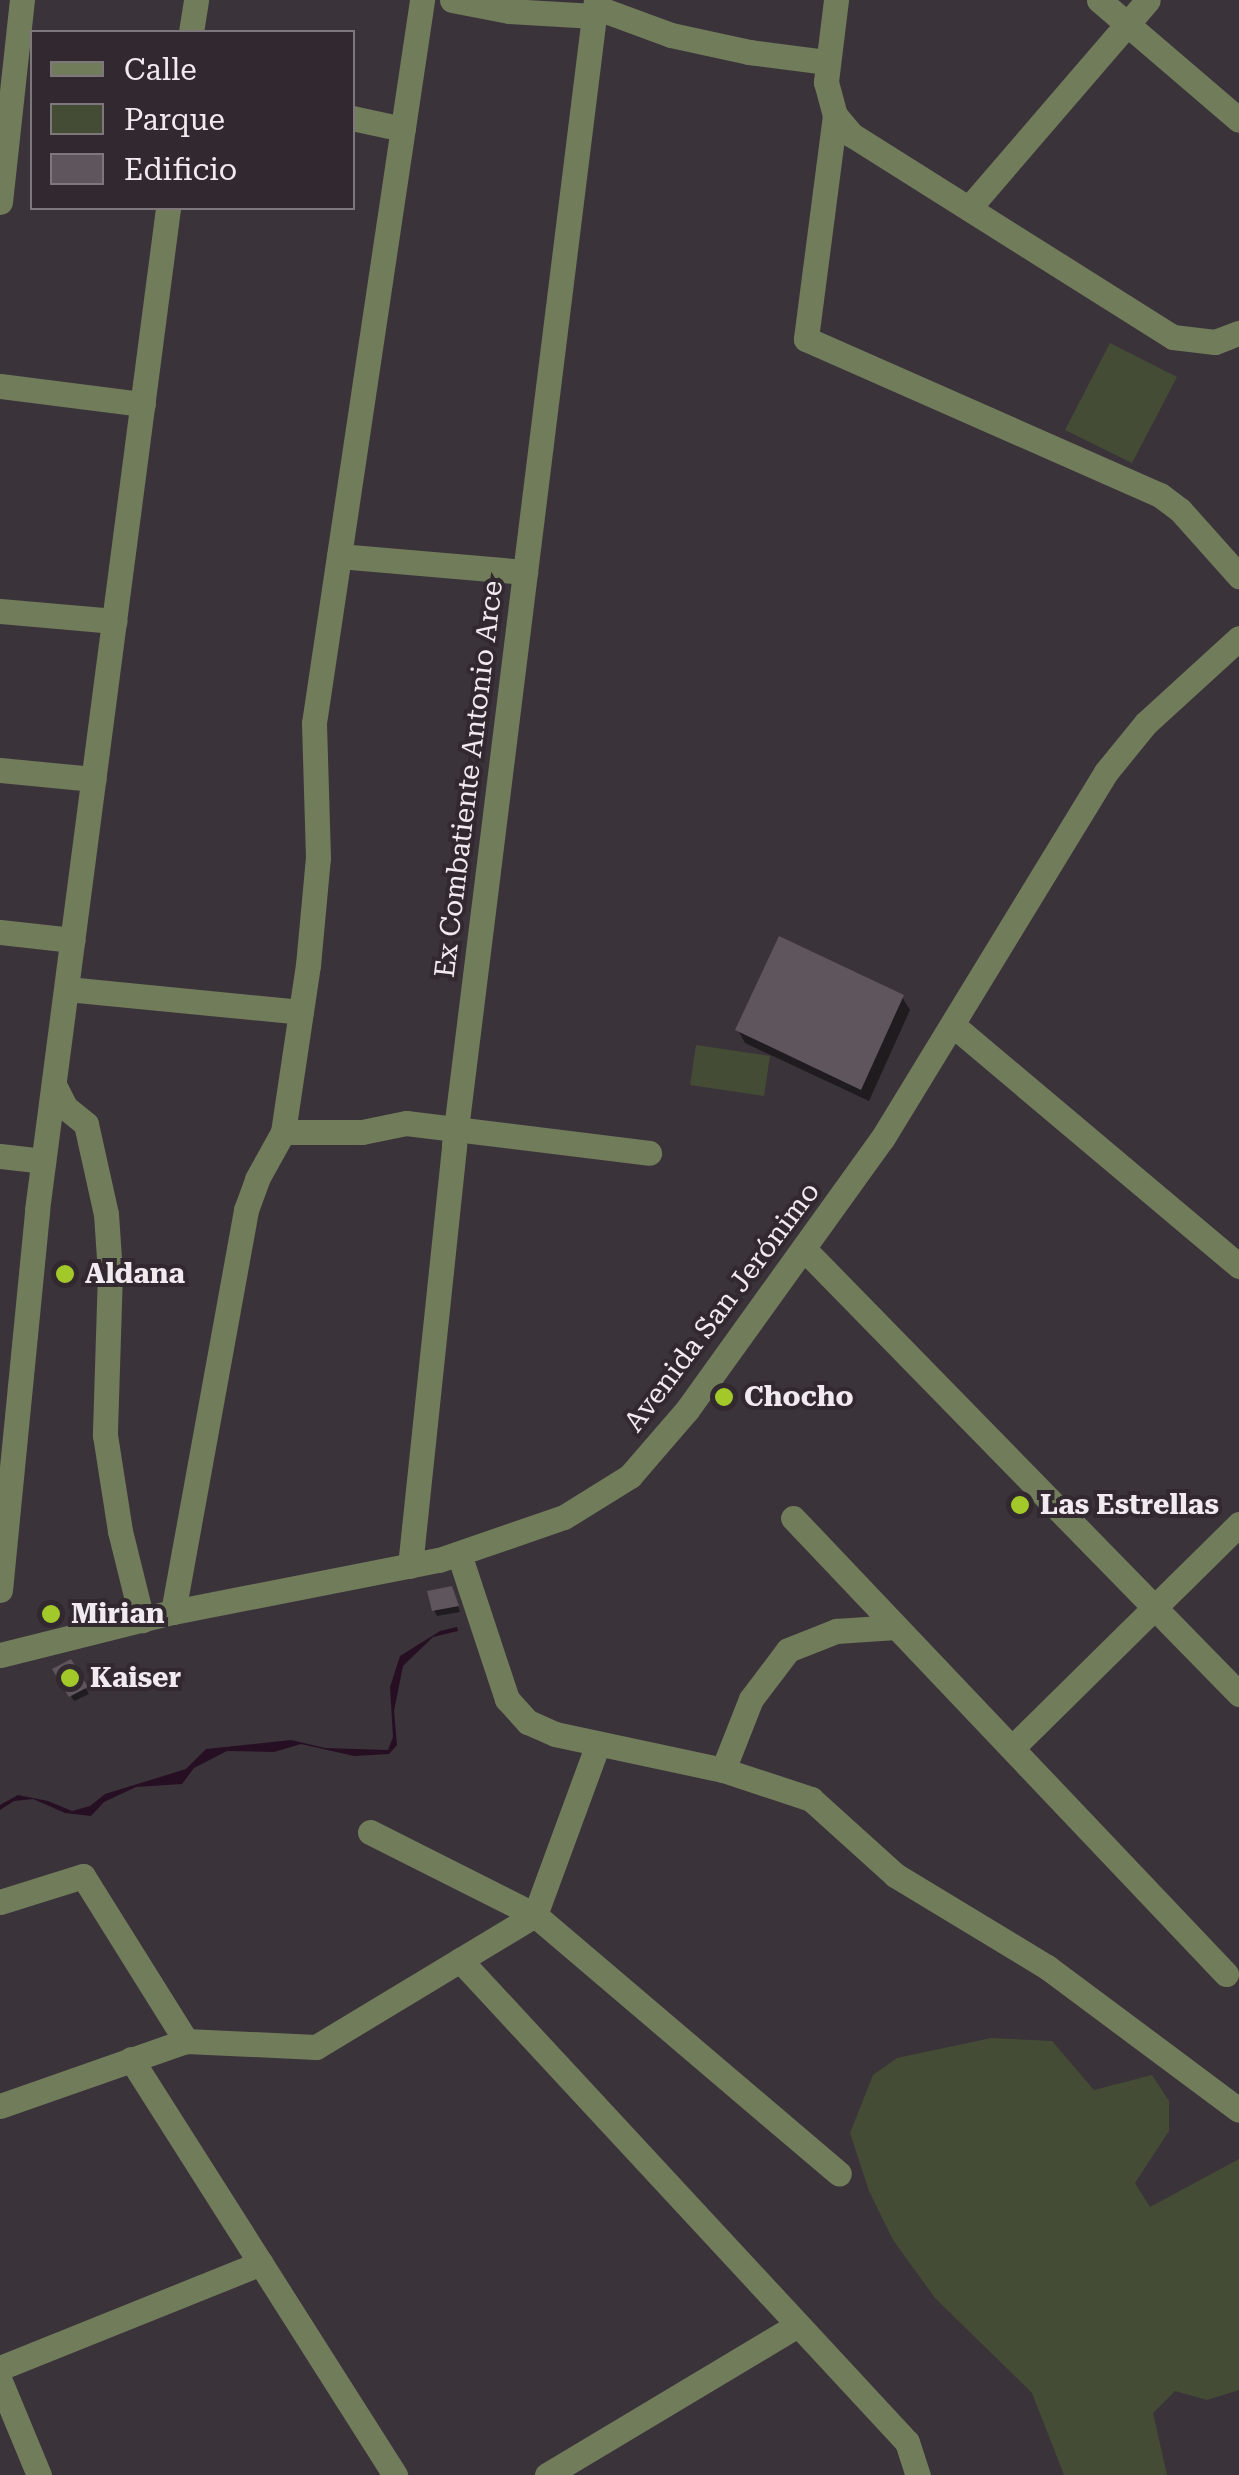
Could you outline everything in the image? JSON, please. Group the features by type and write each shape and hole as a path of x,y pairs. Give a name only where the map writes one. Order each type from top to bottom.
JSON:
{"street":[{"path":"0,202 5,118 22,0"},
{"path":"192,30 196,0"},
{"path":"173,1612 246,1210 257,1179 283,1132 318,858 314,724 422,0"},
{"path":"452,0 509,12 595,8 672,35 750,52 827,62"},
{"path":"836,0 826,82 835,116 806,339 1160,495 1180,510 1239,576"},
{"path":"1099,0 1239,120"},
{"path":"969,208 1148,0"},
{"name":"Ex Combatiente Antonio Arce","path":"410,1566 456,1129 595,8"},
{"path":"835,116 852,134 1173,337 1215,342 1239,333"},
{"path":"355,119 403,128"},
{"path":"0,1590 8,1386 54,1085 168,210"},
{"path":"0,386 143,404"},
{"path":"339,556 525,572"},
{"path":"0,612 115,621"},
{"name":"Avenida San Jerónimo","path":"0,1655 173,1612 459,1554 564,1518 630,1476 687,1410 804,1250 954,1026 1106,772 1146,723 1239,638"},
{"path":"0,770 94,779"},
{"path":"0,932 73,940"},
{"path":"67,989 301,1012"},
{"path":"954,1026 1239,1266"},
{"path":"54,1085 65,1107 86,1124 108,1228 105,1435 120,1531 142,1620"},
{"path":"283,1132 362,1132 406,1123 648,1153"},
{"path":"0,1156 43,1161"},
{"path":"804,1250 1239,1694"},
{"path":"793,1518 1226,1974"},
{"path":"1012,1748 1239,1524"},
{"path":"459,1554 508,1699 528,1722 556,1734 723,1770 811,1800 896,1875 1047,1967 1239,2110"},
{"path":"723,1770 751,1699 788,1650 836,1632 896,1627"},
{"path":"0,2106 186,2041 316,2047 535,1915 598,1744"},
{"path":"370,1832 535,1915 840,2174"},
{"path":"0,1902 83,1876 186,2041"},
{"path":"460,1960 907,2442 918,2475"},
{"path":"131,2058 395,2475"},
{"path":"0,2368 261,2263"},
{"path":"547,2475 798,2325"},
{"path":"0,2381 38,2475"}],"green space":[{"path":"1110,343 1177,377 1132,463 1065,430"},
{"path":"696,1045 770,1056 764,1096 690,1085"},
{"path":"991,2038 1052,2041 1094,2090 1152,2075 1169,2101 1169,2131 1135,2183 1150,2207 1239,2159 1239,2390 1207,2400 1175,2391 1153,2413 1167,2475 1064,2475 1032,2393 935,2298 893,2240 869,2191 850,2133 873,2075 897,2058"}],"shaded area":[{"path":"457,1627 458,1631 433,1637 403,1666 394,1711 397,1745 389,1754 354,1756 301,1744 274,1752 227,1751 194,1768 182,1784 136,1787 104,1802 91,1816 65,1813 33,1799 14,1801 0,1810 0,1805 18,1795 48,1801 72,1811 90,1806 105,1794 186,1769 206,1749 291,1740 325,1748 388,1750 393,1737 390,1687 400,1656 440,1631"}],"building":[{"path":"779,936 904,995 861,1090 735,1030"},
{"path":"452,1586 459,1606 432,1611 427,1591"},
{"name":"Kaiser","path":"71,1659 88,1687 69,1697 52,1669"}],"place":[{"name":"Aldana","path":"65,1274"},
{"name":"Chocho","path":"724,1397"},
{"name":"Las Estrellas","path":"1020,1505"},
{"name":"Mirian","path":"51,1614"},
{"name":"Kaiser","path":"70,1678"}]}
